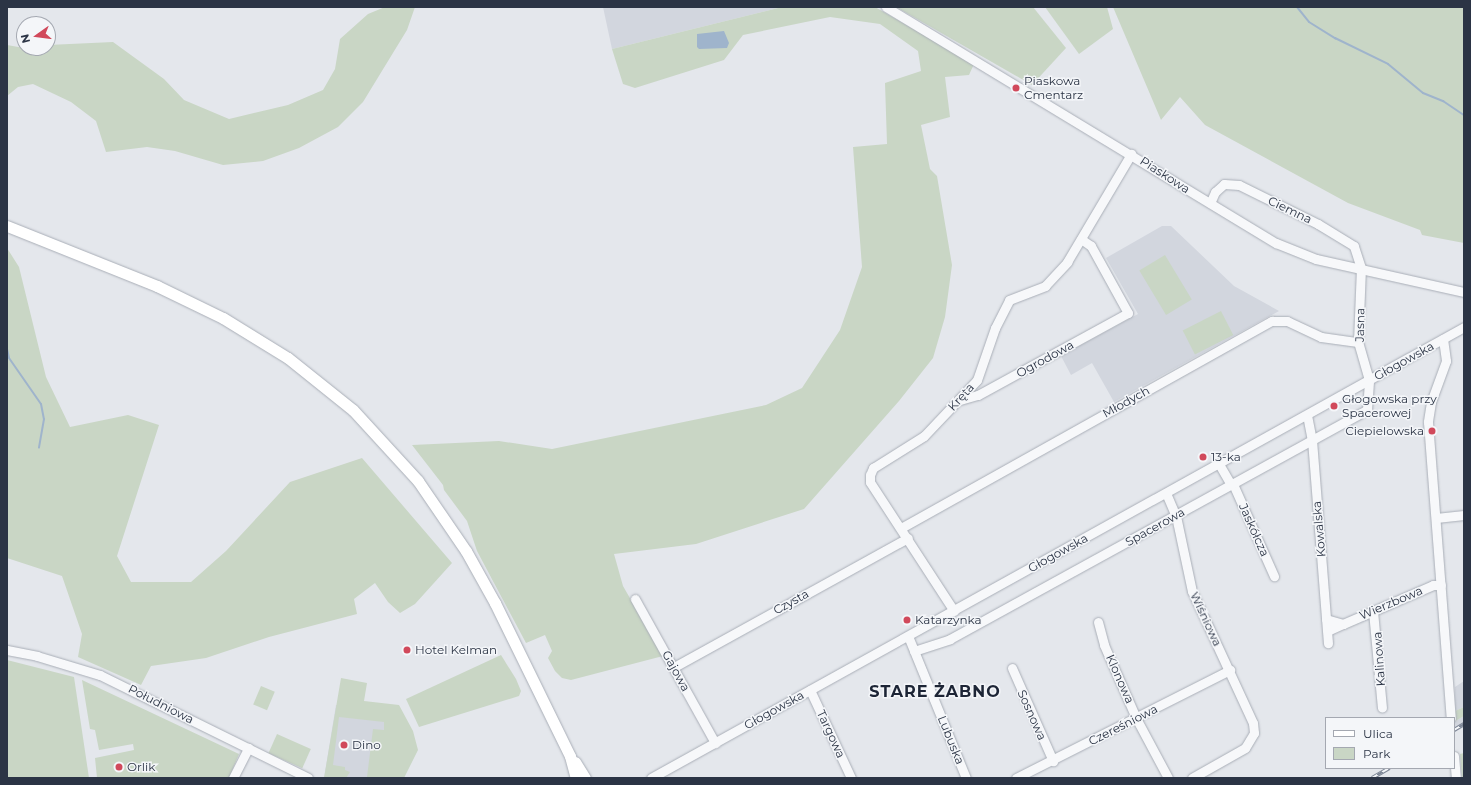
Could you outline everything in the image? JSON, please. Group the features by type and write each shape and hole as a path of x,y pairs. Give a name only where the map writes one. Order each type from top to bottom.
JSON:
{"main road":[{"path":"7,226 157,286 224,318 288,358 353,410 418,481 454,531 495,603 570,756 585,778"},
{"path":"570,756 576,778"}],"street":[{"name":"Piaskowa","path":"886,7 1210,203 1294,251 1464,292"},
{"name":"Kręta","path":"954,611 908,538 870,482 870,475 873,468 924,436 960,400 977,380 995,328 1009,300 1045,286 1067,262 1131,154"},
{"name":"Ciemna","path":"1210,203 1215,192 1224,184 1239,184 1354,246 1361,268"},
{"name":"Ogrodowa","path":"960,400 978,395 1128,313 1091,246 1081,239"},
{"name":"Jasna","path":"1361,268 1358,342 1368,380"},
{"name":"Młodych","path":"901,528 1272,320 1287,321 1321,337 1358,342"},
{"name":"Głogowska","path":"651,778 1464,327"},
{"path":"1443,339 1446,360 1428,414 1451,717"},
{"name":"Spacerowa","path":"914,652 950,639 1176,516 1366,410 1368,380"},
{"name":"Kowalska","path":"1307,415 1312,440 1328,643"},
{"name":"Jaskółcza","path":"1219,464 1232,485 1274,576"},
{"name":"Wiśniowa","path":"1166,493 1176,516 1192,591 1230,670 1253,723 1254,733 1251,741 1235,755 1192,778"},
{"path":"1436,518 1464,515"},
{"name":"Czysta","path":"674,667 908,538"},
{"name":"Wierzbowa","path":"1327,631 1433,586 1441,585"},
{"name":"Gajowa","path":"635,599 715,743"},
{"name":"Kalinowa","path":"1373,611 1382,708"},
{"path":"1326,619 1343,624"},
{"name":"Klonowa","path":"1098,622 1104,645 1136,718 1168,778"},
{"name":"Lubuska","path":"908,636 966,778"},
{"name":"Południowa","path":"7,650 37,656 100,675 308,778"},
{"name":"Sosnowa","path":"1012,668 1053,761"},
{"name":"Czereśniowa","path":"1016,778 1053,761 1230,670"},
{"name":"Targowa","path":"810,690 851,778"},
{"path":"233,778 248,748"},
{"path":"1455,767 1456,778"}],"shaded area":[{"path":"603,7 782,7 612,49"},
{"path":"1162,226 1171,226 1234,286 1279,311 1114,402 1092,363 1071,375 1061,356 1138,314 1106,258"},
{"path":"1464,681 1464,707 1455,711 1455,687"},
{"path":"336,705 391,711 382,778 324,778"},
{"path":"1464,716 1464,727 1455,732 1455,721"}],"green space":[{"path":"385,7 415,7 407,30 363,102 338,127 299,148 263,161 223,165 175,151 147,147 106,152 96,121 71,102 33,84 18,87 7,96 7,45 16,47 16,56 56,56 56,45 113,42 164,79 184,100 229,119 288,105 323,90 335,69 340,39 368,14"},
{"path":"782,7 875,7 974,64 969,75 945,77 950,117 921,125 930,169 937,176 952,265 945,317 933,358 899,401 804,509 696,544 614,554 623,586 663,656 571,680 562,678 555,671 548,658 552,651 545,635 526,643 477,551 467,521 444,490 443,485 412,445 499,441 552,449 766,405 802,388 840,330 862,267 853,147 887,144 885,83 921,71 918,51 880,24 830,17 743,35 724,60 635,88 623,84 612,49"},
{"path":"896,7 1033,7 1066,48 1032,85"},
{"path":"1045,7 1107,7 1113,29 1079,54"},
{"path":"1113,7 1464,7 1464,243 1422,235 1420,230 1348,203 1205,125 1180,97 1161,120"},
{"path":"7,248 19,267 46,377 70,427 128,415 159,425 117,556 131,582 191,582 226,551 290,482 362,458 452,563 415,604 400,613 388,602 375,583 354,599 357,614 269,637 206,658 151,666 141,685 78,657 82,634 62,576 7,558"},
{"path":"1165,255 1192,300 1166,315 1139,270"},
{"path":"1221,311 1233,335 1195,355 1183,331"},
{"path":"501,655 516,679 521,691 519,696 419,727 406,699"},
{"path":"7,660 74,677 89,778 7,778"},
{"path":"341,678 367,683 364,701 399,705 413,731 418,750 404,778 360,778 367,777 373,729 384,730 384,722 339,717 333,765 345,767 345,770 350,772 346,778 324,778"},
{"path":"82,680 239,754 229,778 97,778 95,758 134,750 133,744 99,750 95,730 90,729"},
{"path":"261,686 275,692 267,710 253,704"},
{"path":"1464,707 1464,716 1455,721 1454,717 1455,711"},
{"path":"277,734 311,749 302,768 268,753"},
{"path":"1464,753 1464,778 1462,778 1460,754"}],"water":[{"path":"724,31 729,43 727,48 699,49 697,47 697,34"}],"waterway":[{"path":"1297,7 1309,22 1335,38 1388,64 1423,93 1443,101 1464,115"},
{"path":"7,349 9,358 41,404 44,419 39,448"}],"railway":[{"path":"1455,729 1464,724"},
{"path":"1372,778 1387,769"}],"place":[{"name":"Piaskowa Cmentarz","path":"1016,88"},
{"name":"Głogowska przy Spacerowej","path":"1334,406"},
{"name":"Ciepielowska","path":"1432,431"},
{"name":"13-ka","path":"1203,457"},
{"name":"Katarzynka","path":"907,620"},
{"name":"Hotel Kelman","path":"407,650"},
{"name":"Dino","path":"344,745"},
{"name":"Orlik","path":"119,767"}],"district":[{"name":"STARE ŻABNO","path":"935,692"}]}
